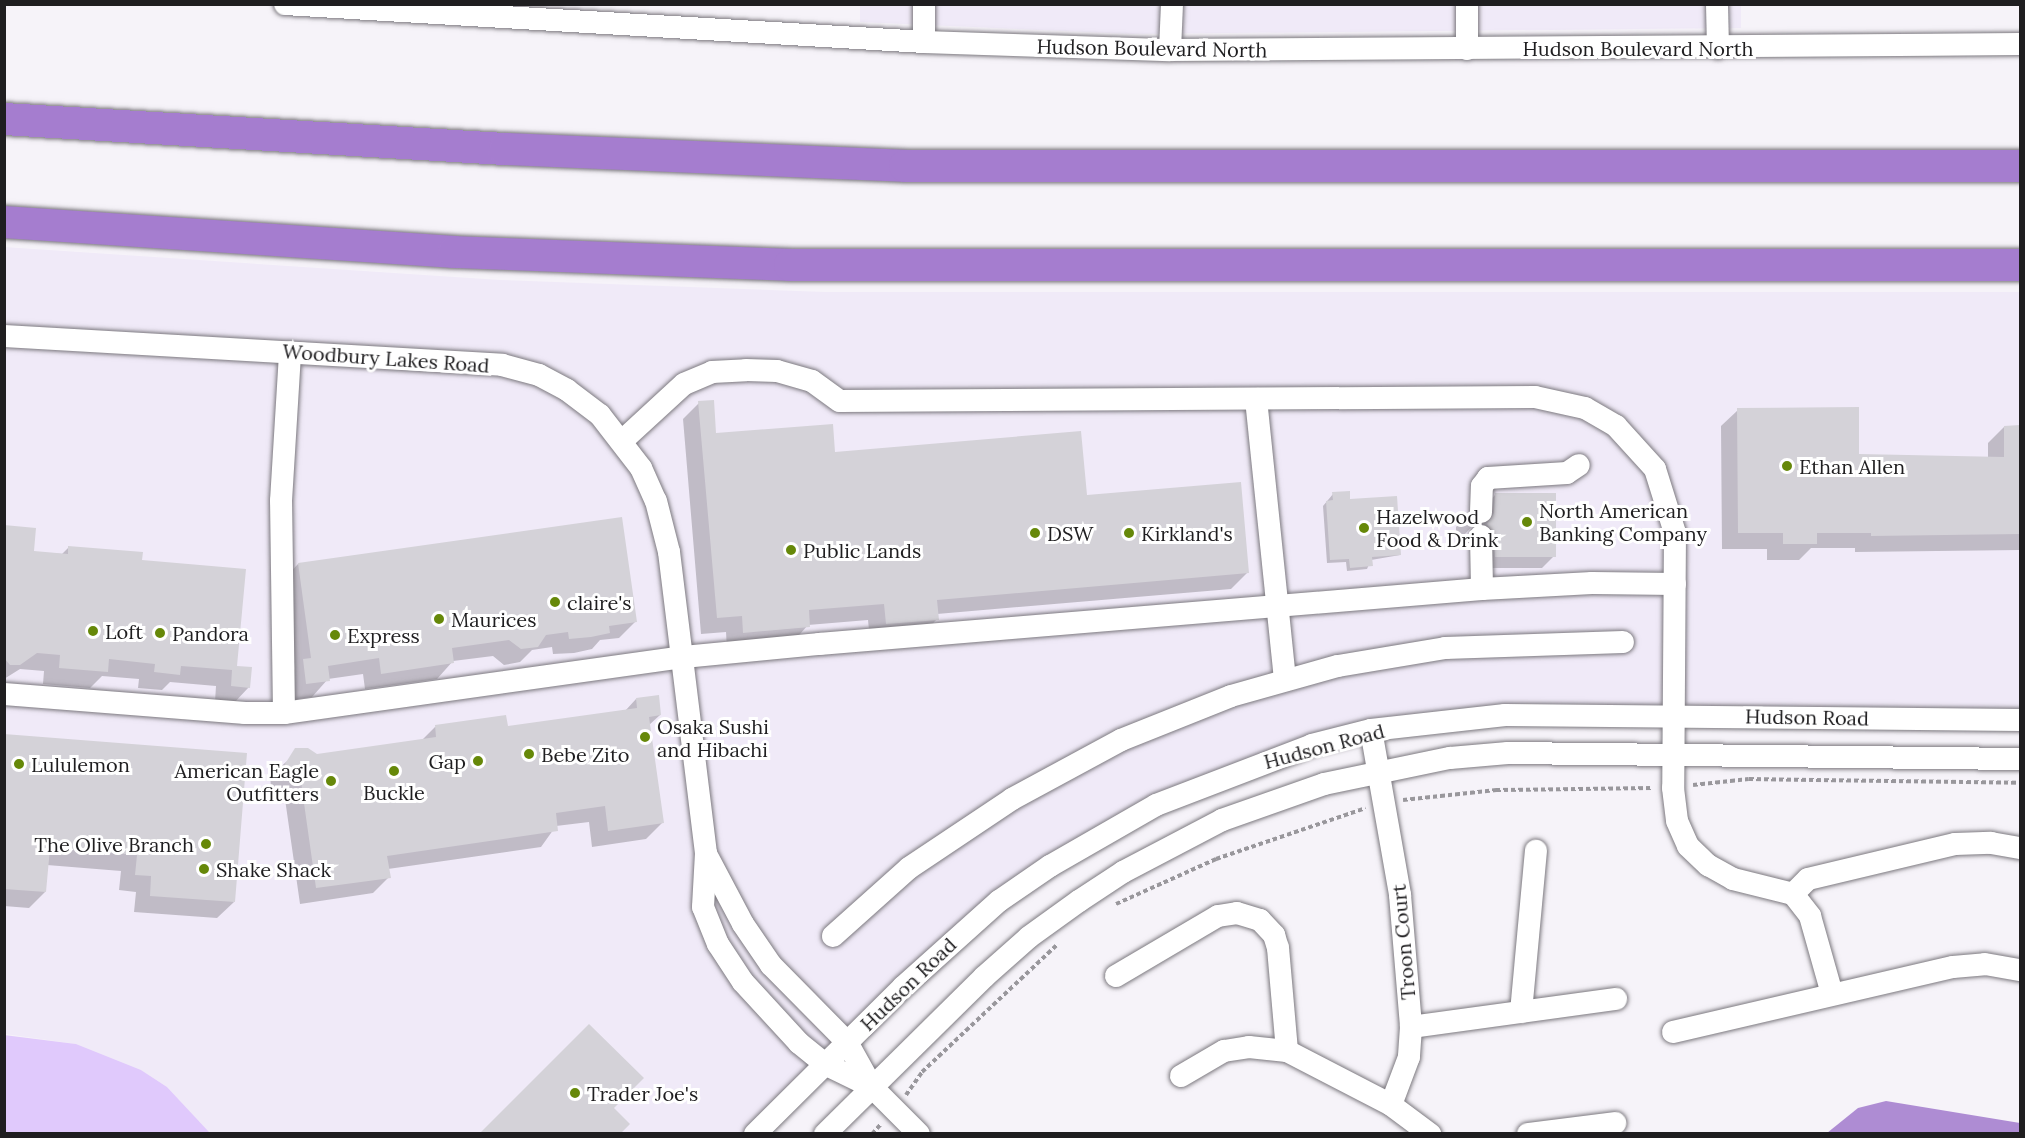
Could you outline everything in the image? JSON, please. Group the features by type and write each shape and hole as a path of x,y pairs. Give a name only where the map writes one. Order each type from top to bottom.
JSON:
{"highway":[{"path":"4,119 506,149 905,166 2020,166"},
{"path":"4,222 454,252 790,265 2020,265"}],"street":[{"name":"Hudson Boulevard North","path":"285,4 527,12 924,42 1170,50 1718,48 2020,44"},
{"path":"924,4 924,42"},
{"path":"1170,50 1172,4"},
{"path":"1467,4 1467,49"},
{"path":"1717,4 1718,48"},
{"name":"Woodbury Lakes Road","path":"4,336 465,361 539,375 567,390 600,415 641,468 664,527 684,657 706,853 703,907 718,944 743,982 825,1064 872,1087"},
{"path":"284,713 281,501 290,352"},
{"path":"622,441 684,384 712,372 777,371 812,381 840,401 1535,397 1585,408 1616,426 1655,469 1675,533 1673,754 1677,821 1688,846 1708,864 1733,879 1793,894 1810,916 1832,994"},
{"path":"1256,399 1285,679"},
{"path":"1481,512 1482,486 1488,478 1567,473 1579,465"},
{"path":"1481,536 1482,589"},
{"path":"4,694 245,713 284,713 684,657 1482,589 1593,583 1675,584"},
{"path":"833,936 909,868 959,832 1067,767 1178,716 1285,679 1445,648 1623,642"},
{"name":"Hudson Road","path":"755,1134 950,943 999,901 1104,833 1218,778 1312,745 1371,730 1505,714 2020,720"},
{"name":"Troon Court","path":"1371,730 1400,895 1411,1027 1409,1057 1391,1105"},
{"name":"Hudson Road","path":"825,1134 1029,937 1123,872 1242,812 1324,784 1378,770 1508,753 2020,759"},
{"path":"1793,894 1808,879 1955,844 1991,843 2020,848"},
{"path":"1521,1012 1536,850"},
{"path":"706,853 743,924 771,965 847,1042 872,1087 919,1134"},
{"path":"1116,976 1218,916 1237,913 1260,920 1274,935 1278,948 1287,1051"},
{"path":"1673,1032 1953,967 1985,964 2020,969"},
{"path":"1411,1027 1616,999"},
{"path":"1181,1076 1224,1051 1249,1047 1287,1051 1391,1105 1430,1134"},
{"path":"1528,1134 1615,1123"}],"shaded area":[{"path":"1741,4 1741,28 1131,34 860,22 860,5"},
{"path":"4,247 500,280 825,292 2020,292 2020,720 1550,713 1312,745 1050,866 755,1133 210,1133 167,1087 141,1070 76,1044 5,1034"},
{"path":"4,1035 76,1044 141,1070 167,1087 210,1133 5,1133"},
{"path":"1886,1101 2020,1123 2020,1133 1827,1133 1858,1108"}],"building":[{"path":"714,400 716,433 833,424 835,452 1081,431 1087,495 1241,482 1249,573 937,600 939,620 886,624 884,604 809,610 810,627 743,633 742,616 717,618 698,401"},
{"path":"1859,407 1859,454 2004,457 2004,426 2020,425 2020,534 1871,536 1871,533 1817,533 1817,544 1783,544 1783,533 1738,533 1737,408"},
{"name":"Hazelwood Food & Drink","path":"1350,491 1350,499 1397,496 1401,555 1372,557 1373,566 1350,568 1349,559 1330,560 1326,501 1333,500 1332,492"},
{"path":"1495,493 1556,493 1556,557 1495,557 1494,535 1487,524 1494,513"},
{"path":"622,517 637,622 609,626 610,633 591,637 569,639 568,632 546,635 538,647 521,649 509,640 452,648 454,663 381,674 379,658 328,666 330,681 306,684 303,659 311,658 298,563"},
{"path":"4,525 36,528 34,551 68,554 68,546 143,552 142,560 246,569 237,666 252,667 250,688 231,686 232,670 181,666 180,675 154,672 155,664 109,659 108,672 59,668 60,655 37,653 20,665 10,665 4,658"},
{"path":"659,695 661,715 649,717 664,823 608,831 605,806 556,813 558,831 387,856 391,878 316,888 301,782 290,776 285,764 295,748 308,748 317,754 436,737 435,725 506,715 508,726 637,708 636,698"},
{"path":"4,734 247,753 235,902 150,896 151,876 135,875 137,855 50,848 46,892 4,889"},
{"name":"Trader Joe's","path":"589,1024 644,1078 614,1108 630,1124 620,1134 479,1134"}],"place":[{"name":"Ethan Allen","path":"1787,466"},
{"name":"North American Banking Company","path":"1527,522"},
{"name":"Hazelwood Food & Drink","path":"1364,528"},
{"name":"DSW","path":"1035,533"},
{"name":"Kirkland's","path":"1129,533"},
{"name":"Public Lands","path":"791,550"},
{"name":"claire's","path":"555,602"},
{"name":"Maurices","path":"439,619"},
{"name":"Loft","path":"93,631"},
{"name":"Pandora","path":"160,633"},
{"name":"Express","path":"335,635"},
{"name":"Osaka Sushi and Hibachi","path":"645,737"},
{"name":"Bebe Zito","path":"529,754"},
{"name":"Gap","path":"478,761"},
{"name":"Lululemon","path":"19,764"},
{"name":"Buckle","path":"394,771"},
{"name":"American Eagle Outfitters","path":"331,781"},
{"name":"The Olive Branch","path":"206,844"},
{"name":"Shake Shack","path":"204,869"},
{"name":"Trader Joe's","path":"575,1093"}]}
